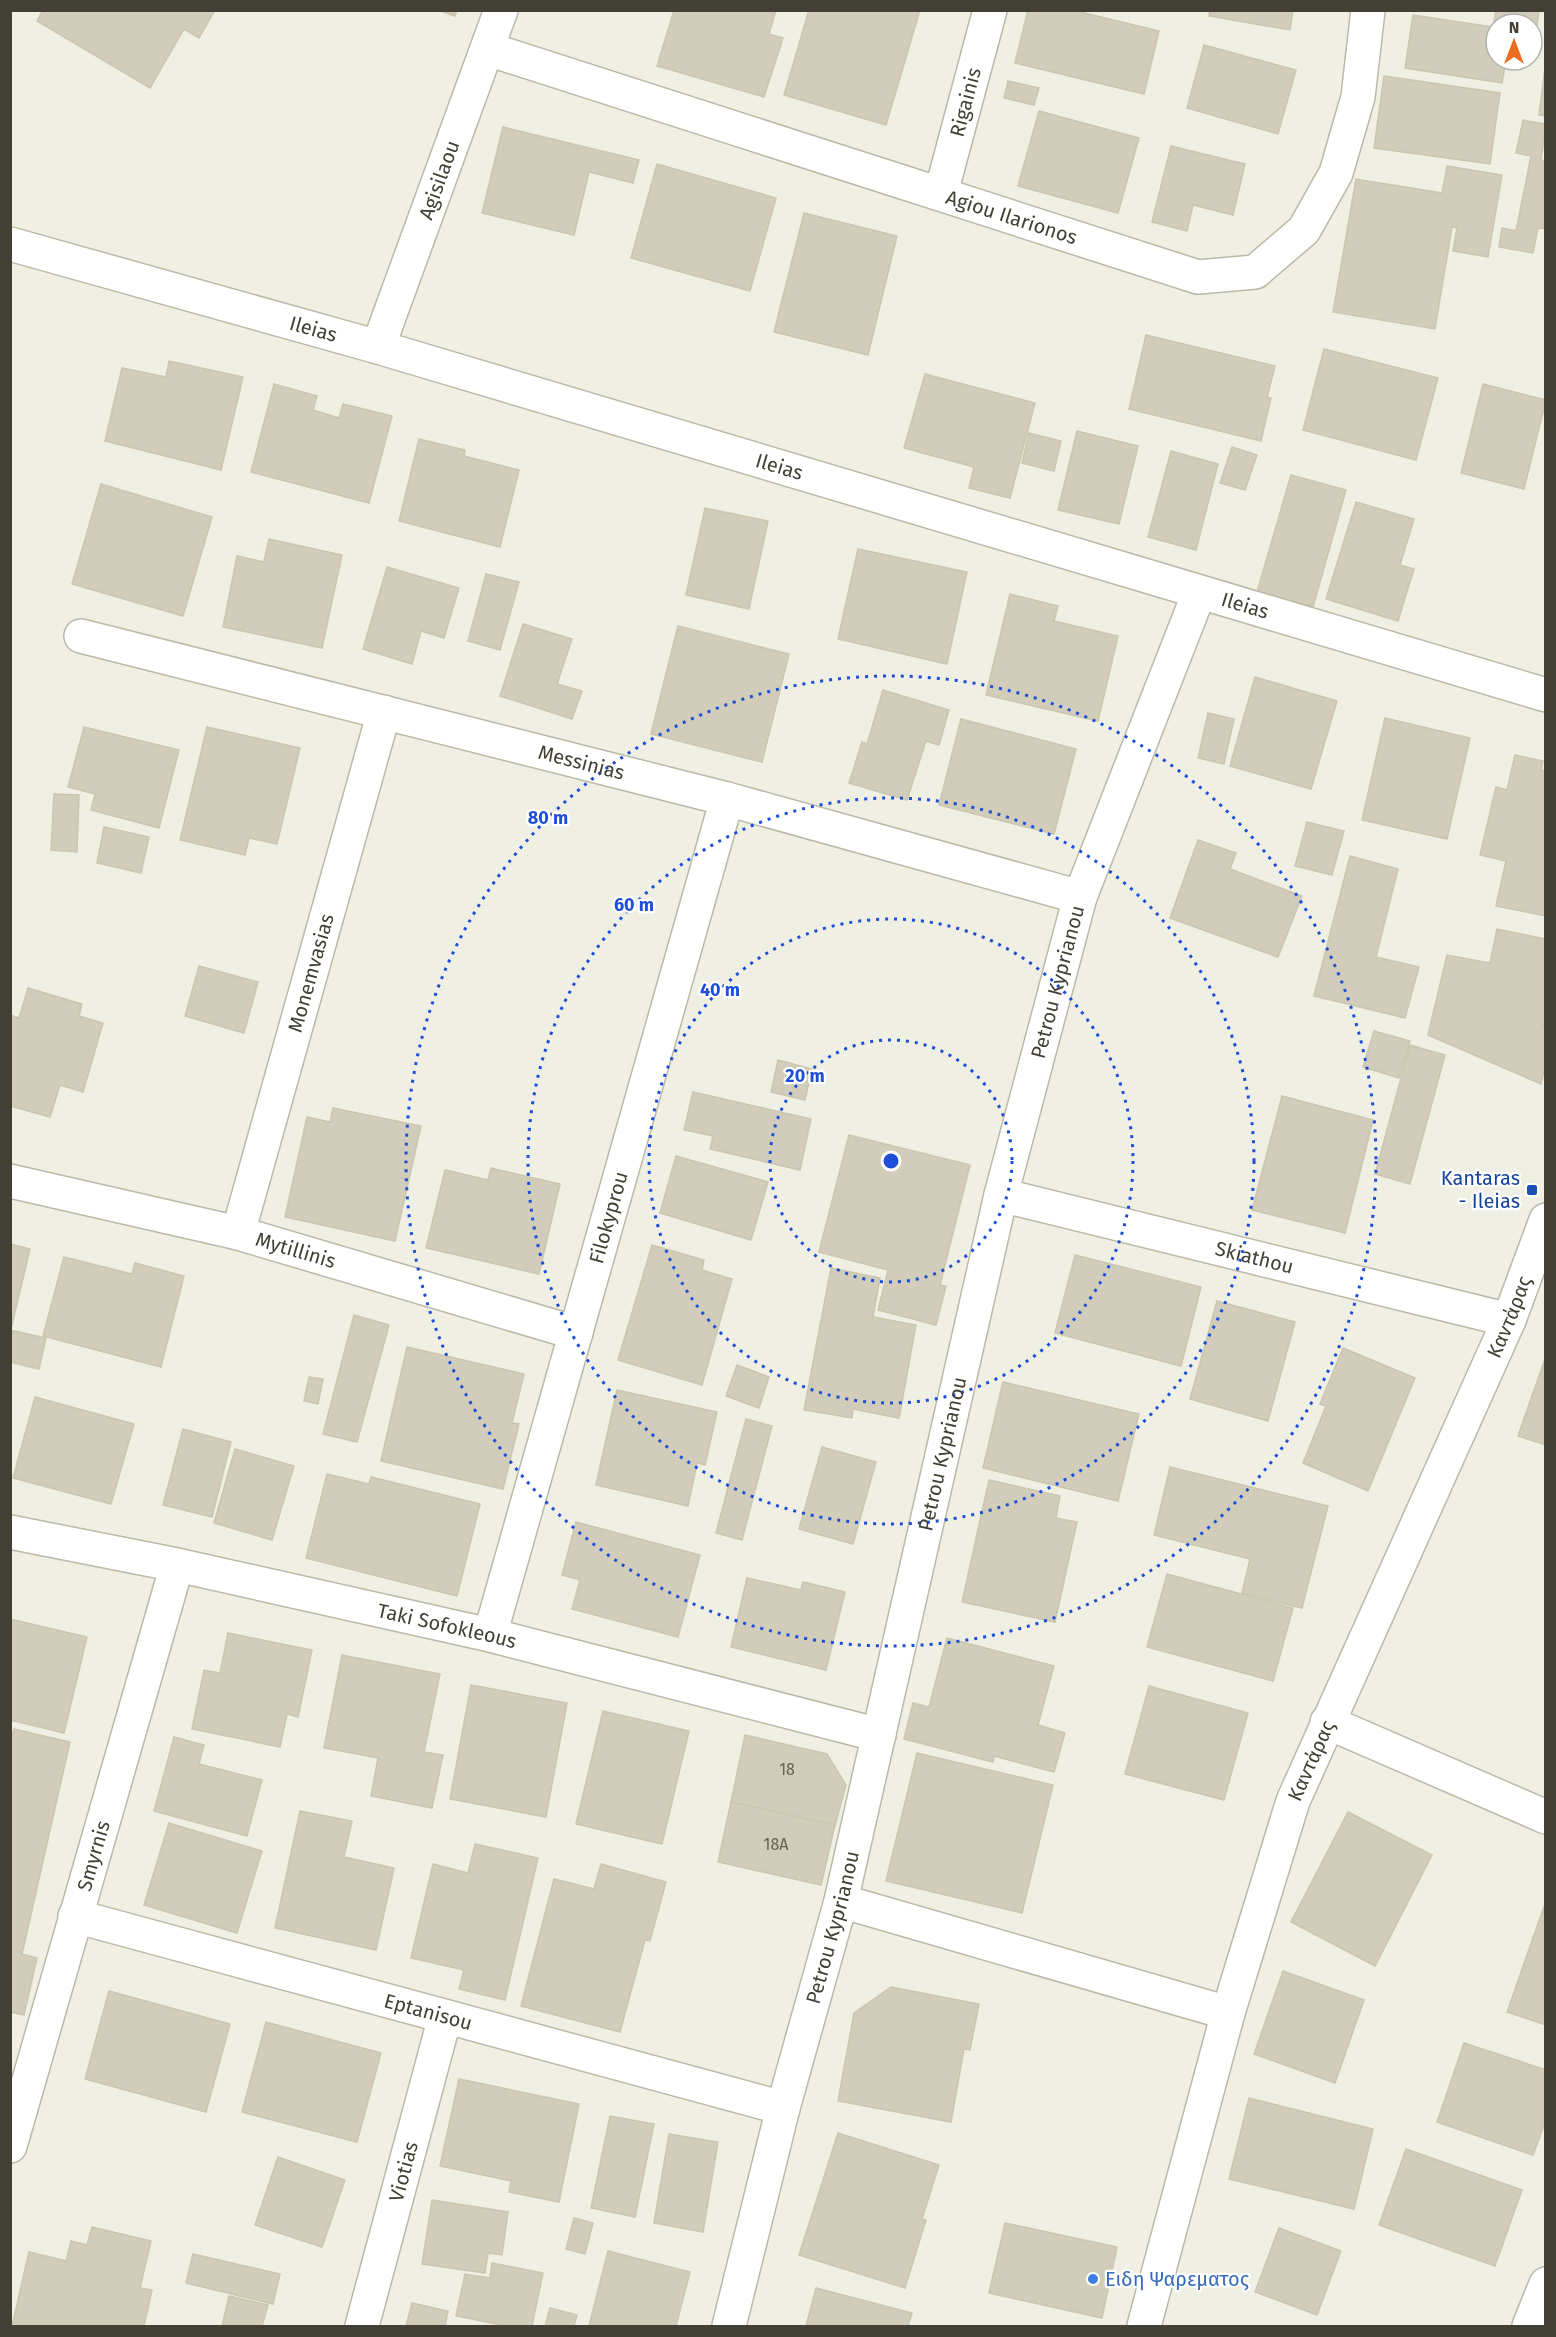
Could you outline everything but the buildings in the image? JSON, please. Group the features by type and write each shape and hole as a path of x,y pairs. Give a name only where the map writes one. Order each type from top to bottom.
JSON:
{"street":[{"name":"Agisilaou","path":"378,347 489,49 501,10"},
{"name":"Rigainis","path":"940,193 990,10"},
{"name":"Agiou Ilarionos","path":"489,49 1198,277 1255,272 1304,230 1336,173 1358,97 1368,10"},
{"name":"Ileias","path":"10,244 378,347 1545,695"},
{"name":"Petrou Kyprianou","path":"729,2326 783,2108 841,1901 1001,1195 1080,897 1199,593"},
{"name":"Messinias","path":"81,636 727,799 1080,897"},
{"name":"Monemvasias","path":"238,1233 384,712"},
{"name":"Filokyprou","path":"490,1635 727,799"},
{"name":"Mytillinis","path":"10,1181 238,1233 576,1333"},
{"name":"Skiathou","path":"1001,1195 1509,1320"},
{"name":"Καντάρας","path":"1144,2326 1228,2013 1293,1801 1509,1320 1545,1220"},
{"name":"Taki Sofokleous","path":"10,1532 177,1565 490,1635 879,1735"},
{"name":"Smyrnis","path":"10,2146 15,2107 75,1916 177,1565"},
{"path":"1327,1722 1545,1817"},
{"path":"841,1901 1228,2013"},
{"name":"Eptanisou","path":"75,1916 783,2108"},
{"name":"Viotias","path":"362,2326 445,2017"},
{"path":"1529,2326 1545,2284"}],"place":[{"name":"Kantaras - Ileias","path":"1532,1190"},
{"name":"Ειδη Ψαρεματος","path":"1093,2279"}]}
